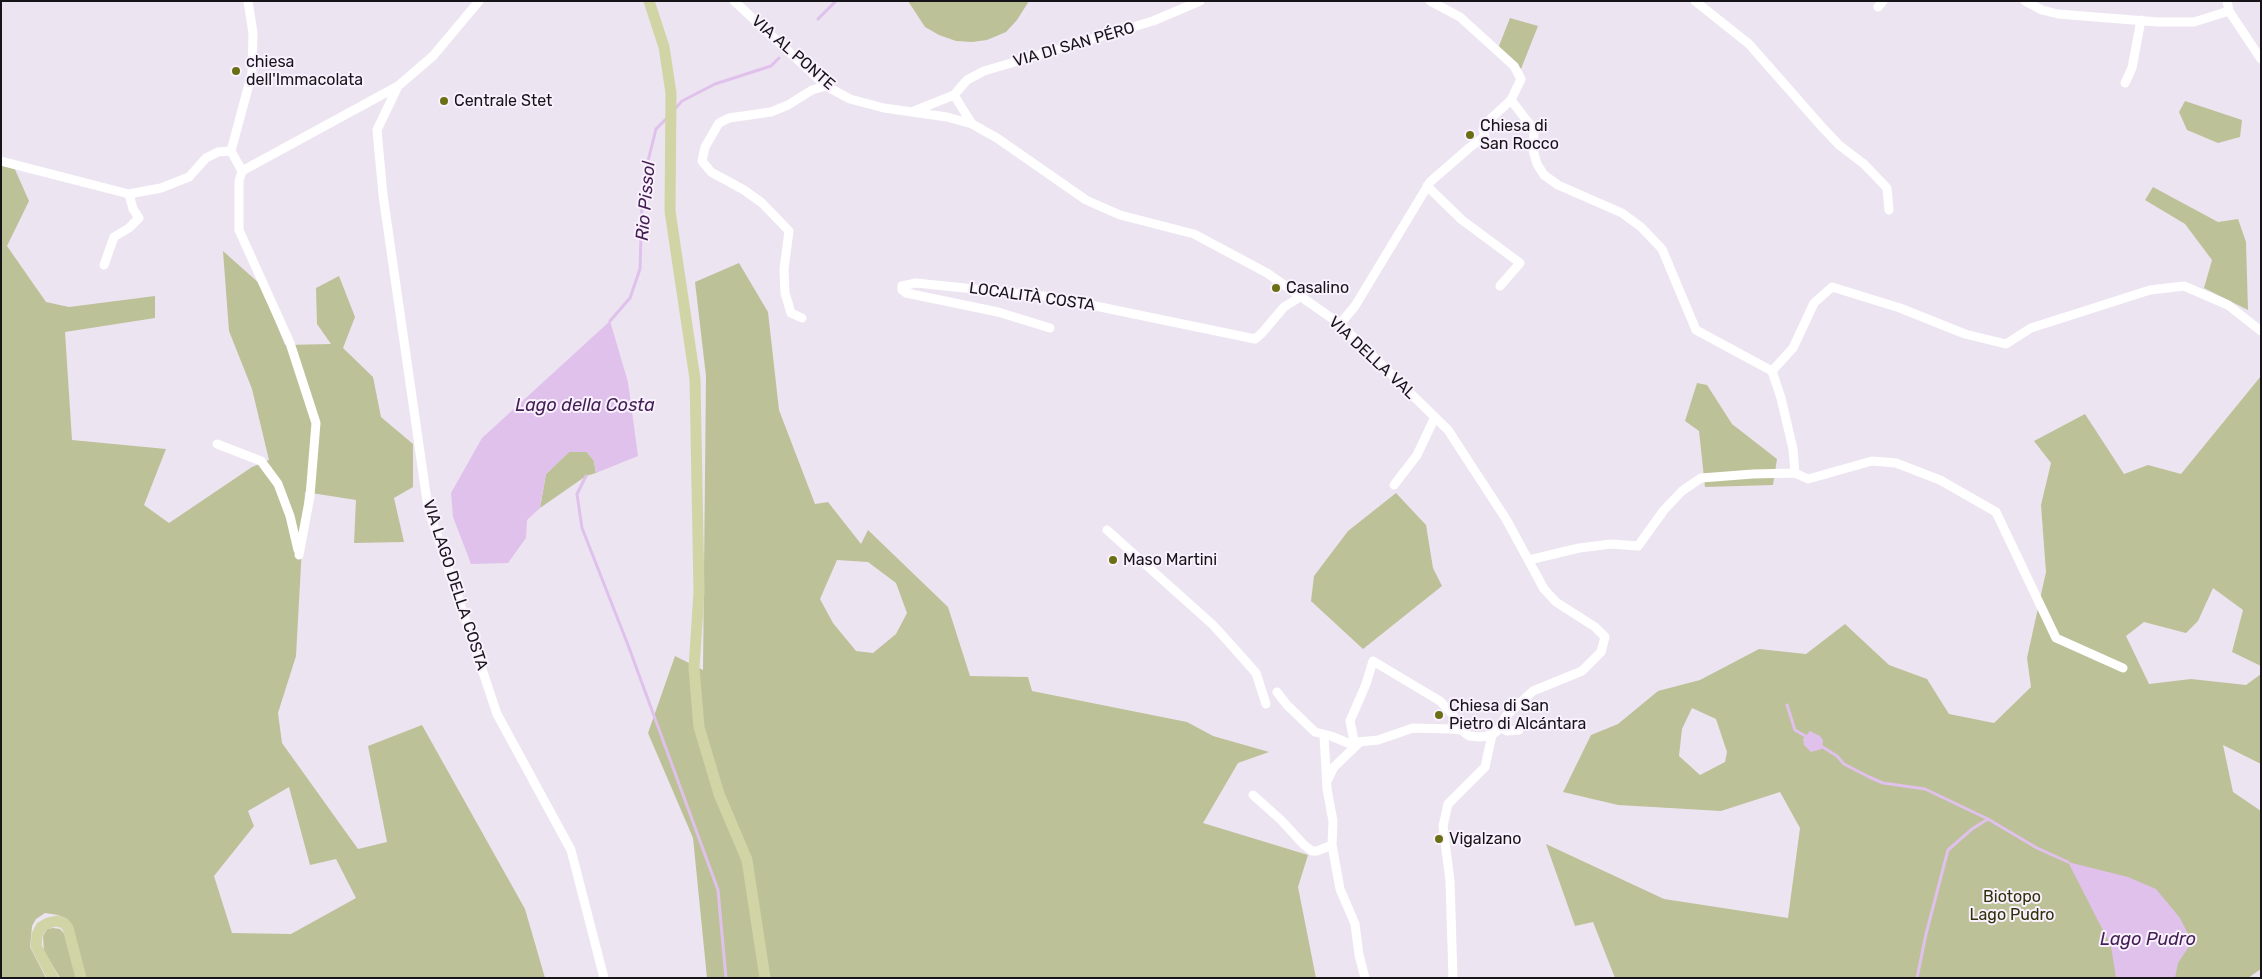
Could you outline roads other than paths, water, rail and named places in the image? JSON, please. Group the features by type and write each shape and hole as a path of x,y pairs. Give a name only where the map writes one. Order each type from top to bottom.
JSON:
{"main road":[{"path":"649,1 664,47 671,92 670,211 695,379 699,592 694,668 699,727 718,794 747,860 765,978"},
{"path":"53,978 36,946 37,935 41,927 57,921 64,923 68,928 81,978"}],"street":[{"path":"242,171 231,151 252,73 253,33 248,1"},
{"path":"217,444 261,461 278,484 290,516 299,555 310,496 316,423 290,343 239,230 239,181 242,171 398,86 433,56 479,1"},
{"name":"VIA AL PONTE","path":"734,1 826,86 850,99 884,108 947,117 972,124"},
{"name":"VIA DI SAN PÉRO","path":"950,97 967,80 984,71 1153,21 1200,1"},
{"path":"1340,324 1355,306 1427,186 1485,136 1483,129 1486,123 1511,100 1520,79 1514,66 1460,18 1430,1"},
{"path":"1695,1 1749,44 1839,145 1864,164 1887,188 1889,210"},
{"path":"2025,1 2042,10 2058,14 2141,20 2194,22 2229,11"},
{"path":"2227,1 2229,11 2261,59"},
{"path":"2125,83 2132,68 2141,20"},
{"name":"VIA LAGO DELLA COSTA","path":"398,86 377,130 383,195 428,508 497,714 571,850 604,978"},
{"path":"802,318 791,313 785,293 784,269 789,231 762,203 744,190 711,172 702,161 705,147 719,123 729,118 771,112 788,105 812,90 826,86"},
{"path":"913,111 950,97"},
{"path":"947,117 950,97"},
{"path":"950,97 972,124"},
{"path":"1511,100 1534,130 1533,150 1537,164 1544,175 1558,185 1622,212 1641,227 1662,249 1696,330 1772,372 1781,398 1793,449 1795,473"},
{"name":"VIA DELLA VAL","path":"972,124 997,138 1086,200 1120,215 1194,234 1267,273 1340,324 1448,430 1529,560 1544,589 1556,602 1595,627 1605,637 1601,652 1582,671 1534,691 1506,716 1500,727"},
{"path":"1,161 129,194 161,188 189,177 206,158 218,152 231,151"},
{"path":"1427,186 1462,220 1520,263 1500,286"},
{"path":"104,265 114,237 129,228 139,218 133,209 129,194"},
{"name":"LOCALITÀ COSTA","path":"1050,328 998,312 906,294 902,290 902,286 916,283 1052,297 1255,339 1284,307 1300,297"},
{"path":"1772,372 1792,348 1814,303 1832,288 1900,308 1965,334 2006,344 2031,328 2150,290 2184,286 2228,306 2261,331"},
{"path":"1394,485 1417,455 1435,417"},
{"path":"1529,560 1578,548 1611,544 1638,546 1664,510 1682,491 1701,478 1795,473 1808,479 1872,461 1896,463 1940,480 1966,493 1996,512 2056,638 2122,668"},
{"path":"1107,530 1214,625 1256,673 1266,704"},
{"path":"1357,741 1350,721 1373,662 1440,701 1453,715 1461,730 1470,736 1492,735"},
{"path":"1277,692 1307,726 1315,732 1348,743 1378,740 1413,728 1461,730"},
{"path":"1454,978 1450,881 1445,855 1443,826 1448,804 1486,768 1492,735 1500,727 1507,731 1520,730"},
{"path":"1324,735 1328,780"},
{"path":"1357,741 1334,767 1326,789 1334,821 1332,845 1340,889 1355,924 1359,955 1365,978"},
{"path":"1253,795 1312,851 1332,845"}],"water":[{"name":"Lago della Costa","path":"610,321 628,382 638,456 596,473 594,461 587,452 569,452 546,474 540,508 527,520 526,538 508,563 471,564 453,517 451,493 482,438"},
{"path":"1810,731 1820,736 1823,740 1822,749 1811,752 1804,745 1803,739"},
{"name":"Lago Pudro","path":"2068,862 2128,877 2156,889 2180,918 2192,942 2178,963 2175,978 2116,978 2111,946"}],"waterway":[{"name":"Rio Pissol","path":"818,19 836,1"},
{"name":"Rio Pissol","path":"675,109 682,101 715,84 771,66 779,58"},
{"name":"Rio Pissol","path":"610,321 630,298 640,269 645,173 656,129 668,117"},
{"path":"586,476 577,494 582,528 628,645 718,890 726,978"},
{"path":"1787,705 1795,730 1807,737"},
{"path":"1821,746 1837,756 1844,764 1869,777 1883,783 1925,789 1988,819 2037,848 2068,862"},
{"path":"1917,978 1926,934 1948,850 1972,829 1988,819"}],"place":[{"name":"chiesa dell'Immacolata","path":"236,71"},
{"name":"Centrale Stet","path":"444,101"},
{"name":"Chiesa di San Rocco","path":"1470,135"},
{"name":"Casalino","path":"1276,288"},
{"name":"Maso Martini","path":"1113,560"},
{"name":"Chiesa di San Pietro di Alcántara","path":"1439,715"},
{"name":"Vigalzano","path":"1439,839"}],"park label":[{"name":"Biotopo Lago Pudro","path":"2012,906"}]}
